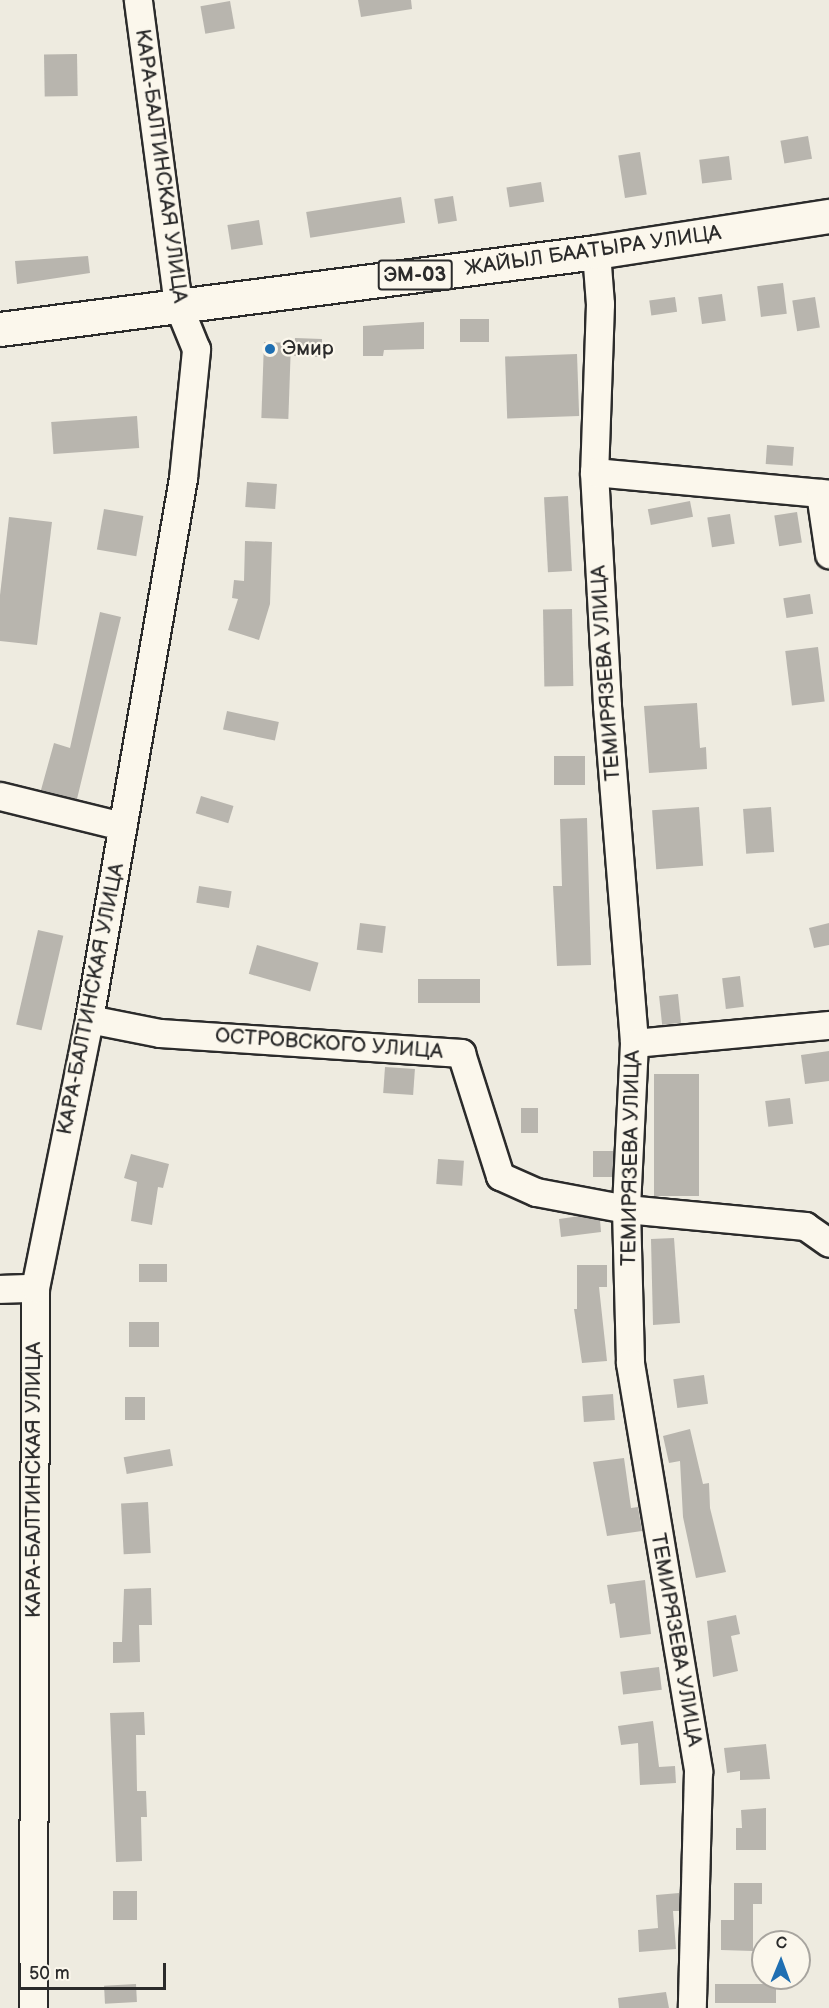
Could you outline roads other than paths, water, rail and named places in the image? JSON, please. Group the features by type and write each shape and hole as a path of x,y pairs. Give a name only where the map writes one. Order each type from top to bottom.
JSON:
{"highway":[{"name":"ЖАЙЫЛ БААТЫРА УЛИЦА","path":"0,329 597,252 829,216"}],"street":[{"name":"КАРА-БАЛТИНСКАЯ УЛИЦА","path":"33,2008 35,1288 89,1019 183,478 196,349 178,305 140,1"},
{"name":"ТЕМИРЯЗЕВА УЛИЦА","path":"597,252 600,304 594,472 607,706 634,1043 626,1209 630,1363 698,1771 692,2008"},
{"path":"594,472 824,494 829,554"},
{"path":"0,796 122,826"},
{"name":"ОСТРОВСКОГО УЛИЦА","path":"89,1019 160,1033 461,1053 500,1176 536,1192 626,1209 805,1226 829,1243"},
{"path":"634,1043 829,1025"},
{"path":"0,1289 35,1288"}],"place":[{"name":"Эмир","path":"270,349"}]}
